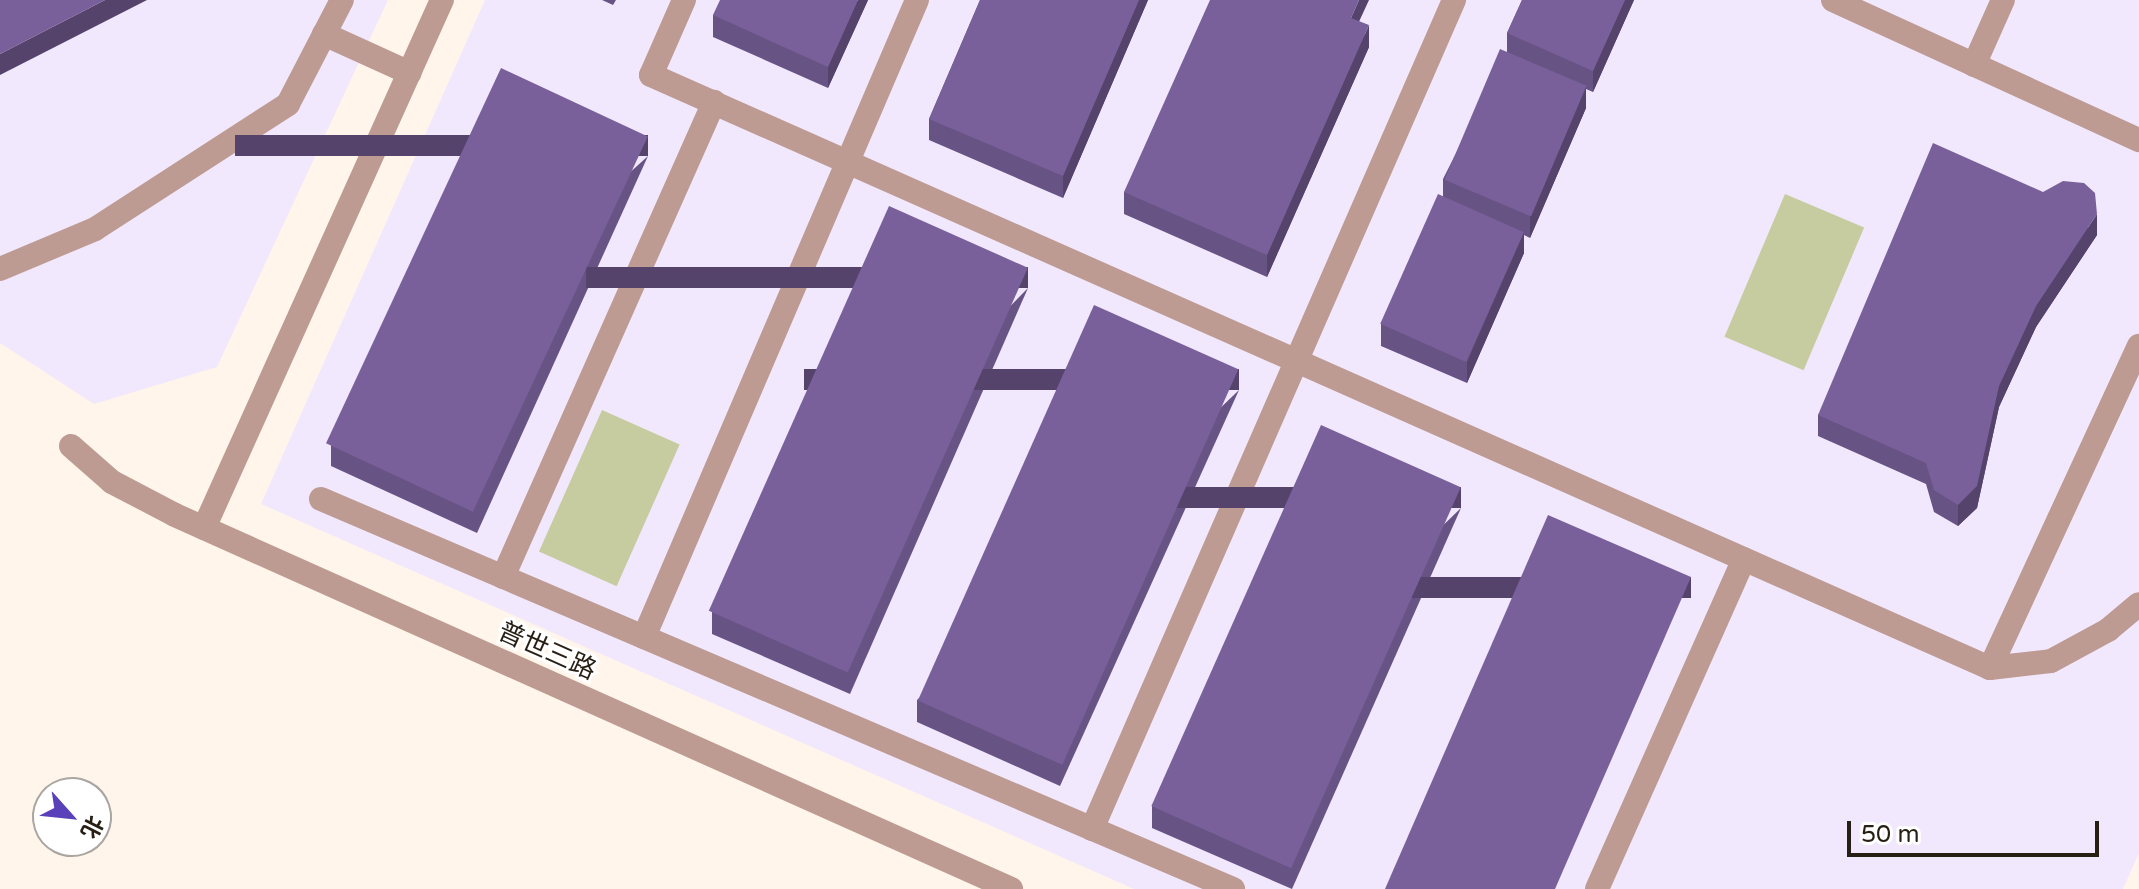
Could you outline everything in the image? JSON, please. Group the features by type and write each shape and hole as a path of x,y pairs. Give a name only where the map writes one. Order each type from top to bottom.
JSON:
{"street":[{"path":"0,269 95,229 288,104 342,0"},
{"path":"204,528 442,0"},
{"path":"684,0 651,75 849,160 1990,668 2051,661 2108,630 2139,604"},
{"path":"644,637 917,0"},
{"path":"1092,829 1454,0"},
{"path":"1833,0 2139,140"},
{"path":"1974,65 2003,0"},
{"path":"324,34 410,73"},
{"path":"503,577 714,102"},
{"path":"1990,668 2139,346"},
{"name":"普世三路","path":"71,446 112,482 204,528 1011,889"},
{"path":"321,499 1233,889"},
{"path":"1597,889 1744,559"}],"shaded area":[{"path":"0,0 388,0 217,367 94,404 0,343"},
{"path":"485,0 2139,0 2139,853 2123,889 1134,889 261,504"}],"green space":[{"path":"1785,194 1864,228 1804,370 1724,337"},
{"path":"602,410 680,445 617,586 539,552"}],"building":[{"path":"0,0 105,0 0,54"},
{"path":"720,0 858,0 828,67 713,15"},
{"path":"980,0 1139,0 1063,176 929,119"},
{"path":"1210,0 1359,0 1351,18 1369,25 1267,255 1124,192"},
{"path":"1522,0 1625,0 1593,71 1507,33"},
{"path":"1500,49 1587,86 1531,216 1445,180"},
{"path":"501,68 648,136 473,512 326,443"},
{"path":"1933,143 2043,192 2063,181 2084,183 2095,193 2097,214 2036,306 1999,386 1977,486 1958,505 1934,490 1926,463 1818,415"},
{"path":"1438,194 1524,232 1466,362 1380,324"},
{"path":"889,206 1028,268 848,673 709,611"},
{"path":"1094,305 1238,369 1062,765 918,701"},
{"path":"1321,425 1461,487 1291,868 1151,806"},
{"path":"1548,515 1691,577 1555,889 1385,889"}]}
